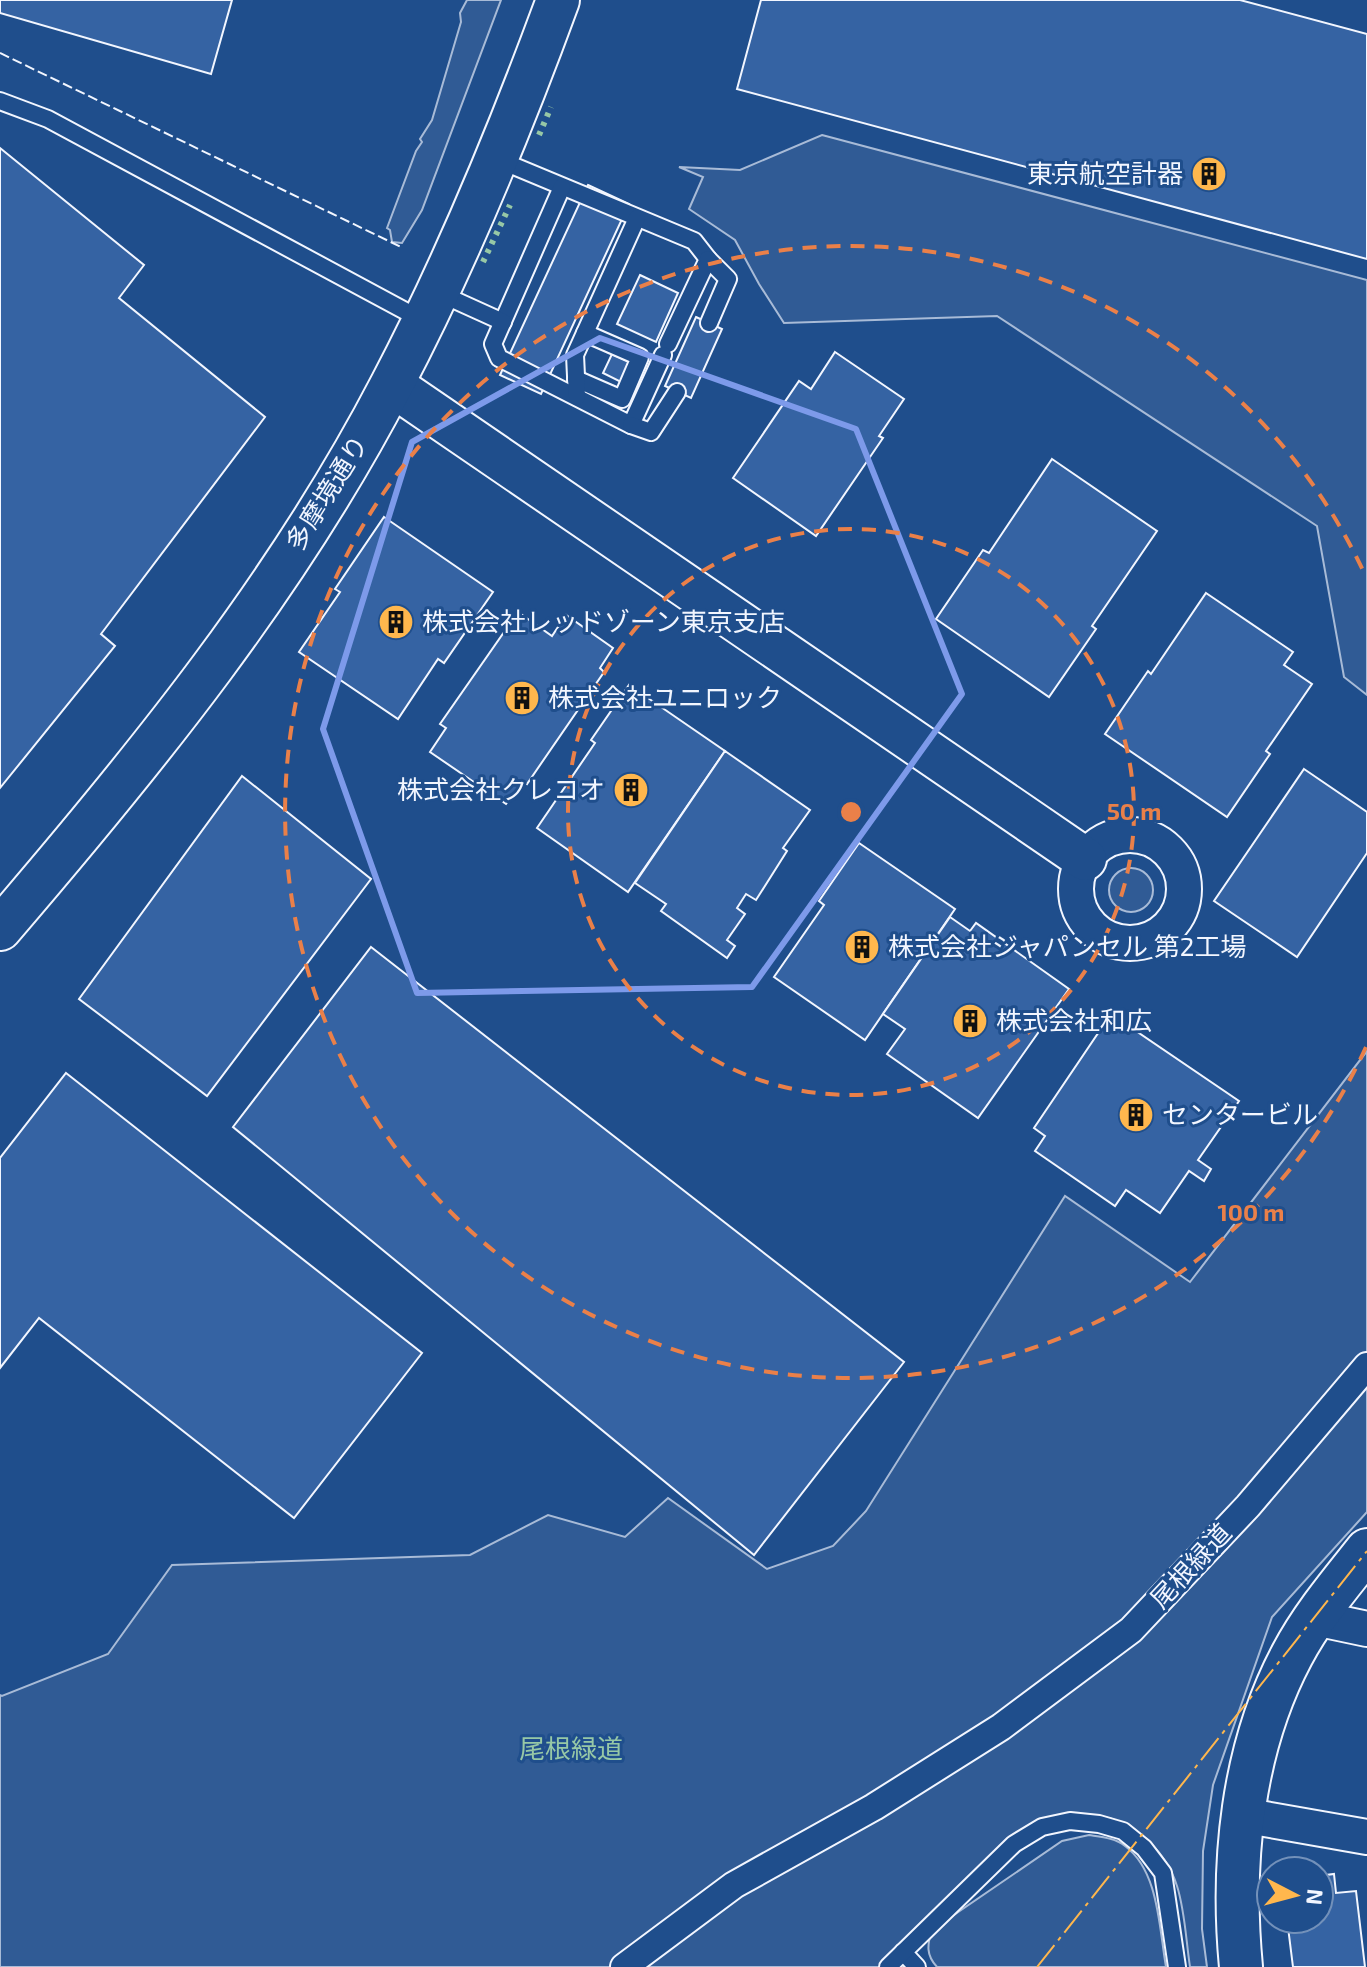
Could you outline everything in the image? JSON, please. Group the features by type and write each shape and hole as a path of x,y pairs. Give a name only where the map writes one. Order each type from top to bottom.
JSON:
{"street":[{"name":"多摩境通り","path":"0,929 117,793 216,663 333,487 392,385 430,306 496,158 558,0"},
{"path":"392,385 1085,859"},
{"name":"尾根緑道","path":"624,1967 734,1885 874,1807 1001,1727 1131,1630 1248,1506 1367,1366"},
{"path":"1241,1967 1236,1916 1242,1815 1257,1748 1291,1656 1315,1618 1367,1550"},
{"path":"1315,1618 1367,1629"},
{"path":"1242,1815 1367,1837"}],"lane":[{"path":"0,101 48,119 430,306 503,322"},
{"path":"496,158 694,241 728,279 709,323"},
{"path":"562,187 493,344 499,358 631,425 651,432 677,392"},
{"path":"577,397 575,355 637,218"},
{"path":"631,425 708,259"},
{"path":"576,379 622,399 640,357 585,333"},
{"path":"888,1967 1014,1844 1042,1827 1070,1821 1099,1824 1123,1831 1144,1848 1163,1873 1177,1967"},
{"path":"903,1952 917,1967"}],"highlighted area":[{"path":"600,338 856,429 962,694 752,987 417,993 323,729 412,442"}],"green space":[{"path":"467,0 501,0 422,210 402,243 392,242 387,228 422,142 420,139 432,120 461,22 460,13"},
{"path":"822,135 1367,280 1367,695 1344,677 1317,526 997,316 784,323 735,240 689,209 703,177 679,167 740,170"},
{"path":"1131,868 1147,874 1153,890 1147,906 1131,912 1115,906 1109,890 1115,874"},
{"name":"尾根緑道","path":"1367,1051 1367,1512 1272,1617 1213,1785 1203,1851 1202,1929 1207,1967 1190,1967 1177,1886 1155,1848 1144,1837 1119,1822 1086,1815 1053,1820 881,1967 0,1967 0,1695 108,1654 172,1565 470,1555 548,1515 625,1537 668,1498 767,1569 833,1546 866,1511 1065,1196 1190,1282"},
{"path":"1089,1835 1121,1843 1145,1870 1156,1901 1166,1967 937,1967 928,1950 932,1930 1062,1841"}],"building":[{"path":"0,0 232,0 211,74 0,13"},
{"name":"東京航空計器","path":"761,0 1240,0 1367,34 1367,259 737,89"},
{"path":"0,148 144,265 119,298 265,417 101,634 115,646 0,788"},
{"path":"588,185 629,204 541,394 500,375"},
{"path":"640,275 678,293 656,342 617,324"},
{"path":"696,317 722,329 691,398 665,386"},
{"path":"835,352 904,399 879,436 883,438 816,536 733,478 799,381 811,389"},
{"path":"612,354 630,362 621,382 603,373"},
{"path":"1052,459 1157,531 1092,626 1096,629 1049,697 936,619 983,550 989,553"},
{"name":"株式会社レッドゾーン東京支店","path":"384,517 493,592 444,663 438,659 398,719 299,652 340,592 335,589"},
{"path":"1206,593 1293,652 1284,665 1312,684 1266,751 1270,754 1227,817 1105,734 1148,671 1151,674"},
{"name":"株式会社ユニロック","path":"518,612 552,636 566,615 613,648 600,668 604,672 527,784 523,781 506,804 430,752 446,728 440,724"},
{"name":"株式会社クレコオ","path":"629,685 725,751 628,892 537,828 595,743 591,740"},
{"path":"725,751 810,810 783,848 787,851 756,900 746,894 737,908 745,914 727,940 735,946 727,958 661,911 666,904 635,883"},
{"path":"1304,769 1367,812 1367,853 1297,957 1214,901"},
{"path":"242,776 371,879 207,1096 79,999"},
{"name":"株式会社ジャパンセル 第2工場","path":"859,843 955,909 865,1040 774,977 824,905 819,901"},
{"name":"株式会社和広","path":"950,917 970,931 976,923 1069,989 978,1118 887,1054 905,1029 883,1014"},
{"path":"371,947 904,1362 754,1555 233,1127"},
{"name":"センタービル","path":"1111,1014 1239,1101 1198,1160 1211,1169 1204,1181 1189,1171 1160,1213 1126,1190 1115,1206 1035,1151 1045,1136 1034,1128"},
{"path":"66,1073 422,1353 294,1518 39,1318 0,1368 0,1158"},
{"path":"1335,1884 1336,1893 1356,1891 1365,1967 1293,1967 1289,1935 1335,1935"}],"hedge":[{"path":"539,135 551,107"},
{"path":"483,262 510,205"}],"fence":[{"path":"0,53 401,247"}],"power":[{"path":"1037,1967 1367,1551"}],"place":[{"name":"東京航空計器","path":"1209,174"},
{"name":"株式会社レッドゾーン東京支店","path":"396,622"},
{"name":"株式会社ユニロック","path":"522,698"},
{"name":"株式会社クレコオ","path":"631,790"},
{"name":"株式会社ジャパンセル 第2工場","path":"862,947"},
{"name":"株式会社和広","path":"970,1021"},
{"name":"センタービル","path":"1136,1115"}]}
